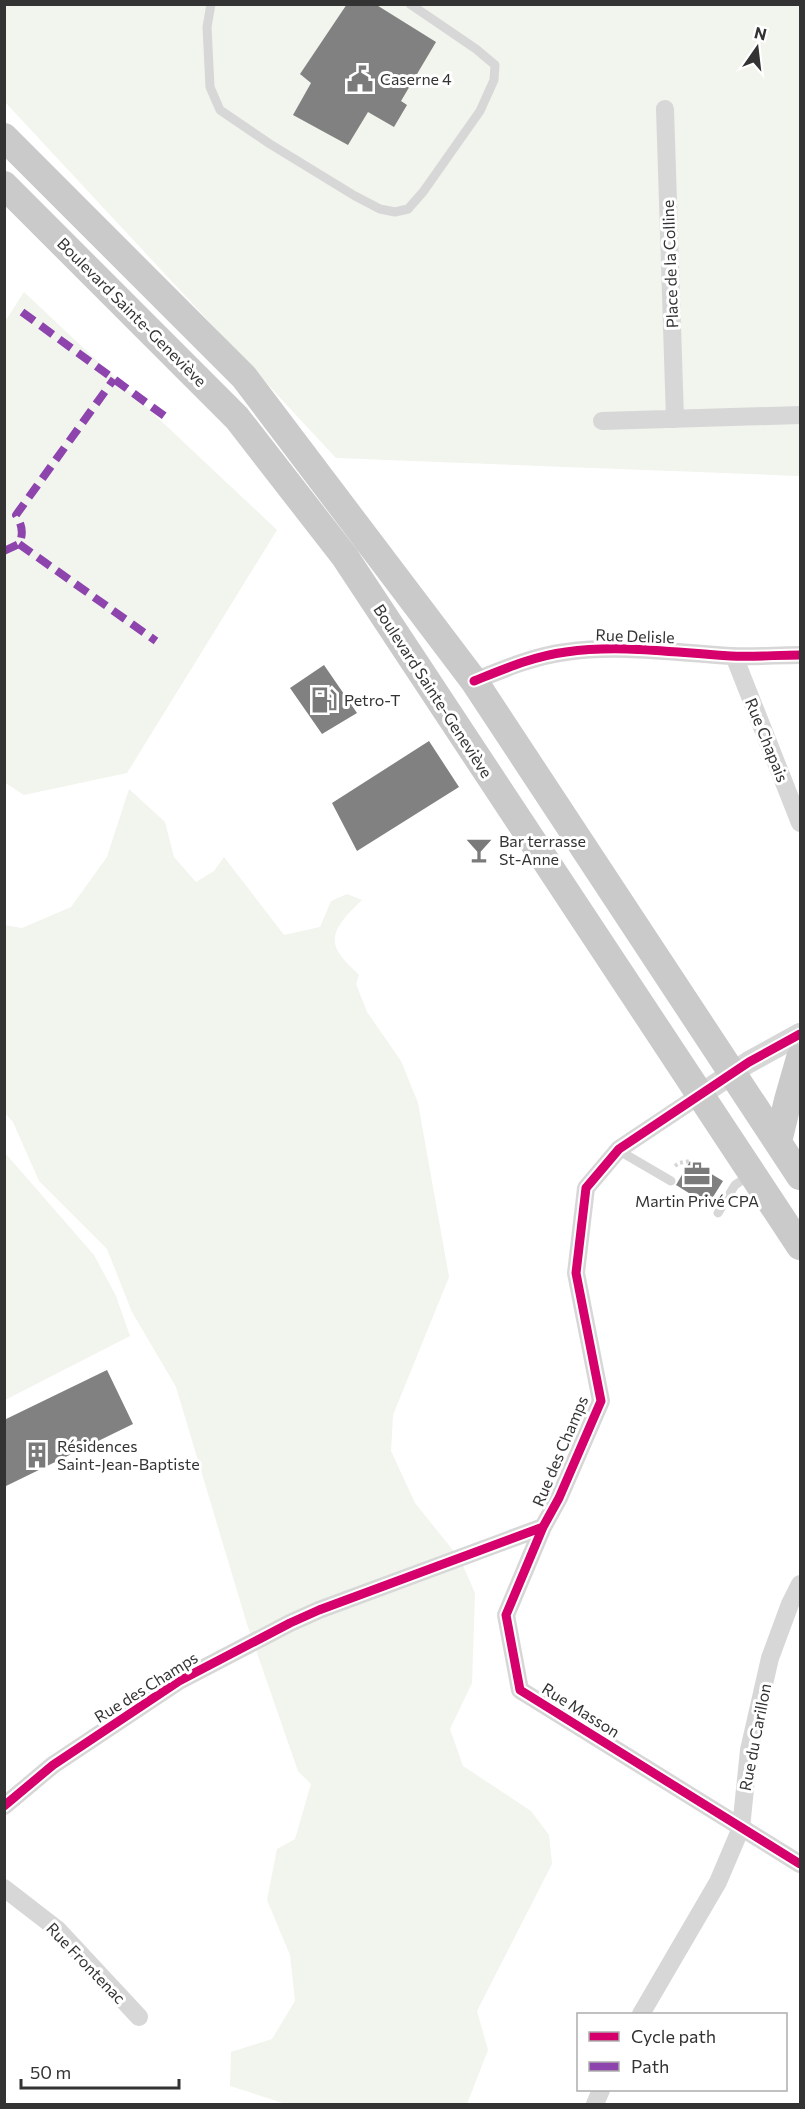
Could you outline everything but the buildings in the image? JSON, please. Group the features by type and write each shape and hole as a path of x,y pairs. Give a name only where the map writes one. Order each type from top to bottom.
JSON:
{"main road":[{"name":"Boulevard Sainte-Geneviève","path":"4,137 244,377 474,681 801,1176"},
{"name":"Boulevard Sainte-Geneviève","path":"4,185 237,418 345,557 801,1246"},
{"path":"778,1142 801,1058"}],"street":[{"name":"Place de la Colline","path":"665,109 675,419"},
{"path":"602,422 801,415"},
{"name":"Rue Delisle","path":"474,681 521,662 564,652 623,649 734,656 801,655"},
{"name":"Rue Chapais","path":"734,656 801,823"},
{"name":"Rue des Champs","path":"4,1806 53,1765 179,1681 280,1628 319,1610 543,1527 559,1498 601,1401 576,1273 586,1188 619,1149 732,1073 801,1034"},
{"name":"Rue Masson","path":"543,1527 506,1615 520,1690 801,1864"},
{"name":"Rue du Carillon","path":"642,2013 718,1882 741,1828 749,1750 771,1658 790,1604 801,1584"},
{"name":"Rue Frontenac","path":"4,1888 57,1929 139,2017"}],"lane":[{"path":"211,4 207,27 210,87 220,110 270,144 355,196 380,209 395,212 408,209 423,192 480,111 494,80 495,65 476,49 410,4"},
{"path":"619,1149 670,1181"},
{"path":"718,1212 735,1185 752,1173"}],"path":[{"path":"674,1166 690,1161 701,1167"}],"shaded area":[{"path":"5,5 800,5 800,476 336,458 5,102"},
{"path":"24,292 277,530 127,773 24,795 4,782 4,323"},
{"path":"129,789 165,822 174,857 196,882 214,871 224,857 284,935 320,927 331,901 347,894 362,900 340,924 335,946 343,959 359,975 356,984 367,1012 401,1061 418,1103 449,1277 393,1415 391,1451 415,1503 460,1559 475,1593 472,1683 450,1729 463,1766 531,1811 549,1835 552,1864 477,2011 488,2050 467,2104 286,2104 230,2086 231,2052 272,2039 295,2001 290,1955 267,1900 277,1849 295,1839 311,1784 298,1771 247,1624 176,1387 132,1312 107,1249 39,1181 13,1122 5,1113 4,925 22,928 71,907 107,857"},
{"path":"5,1153 94,1255 116,1296 130,1336 5,1400"}],"marked path":[{"path":"22,312 170,420"},
{"path":"4,551 19,544 21,540 22,529 16,515 114,379"},
{"path":"19,544 156,641"}],"cycle path":[{"path":"474,681 542,657 587,650 628,649 740,656 800,655"},
{"path":"800,1034 749,1062 619,1149 586,1188 576,1273 601,1401 559,1498 543,1527 506,1615 520,1690 800,1864"},
{"path":"4,1806 53,1765 179,1681 290,1623 319,1610 543,1527"}],"place":[{"name":"Caserne 4","path":"360,79"},
{"name":"Petro-T","path":"324,700"},
{"name":"Bar terrasse St-Anne","path":"479,850"},
{"name":"Martin Privé CPA","path":"697,1174"},
{"name":"Résidences Saint-Jean-Baptiste","path":"37,1455"}]}
